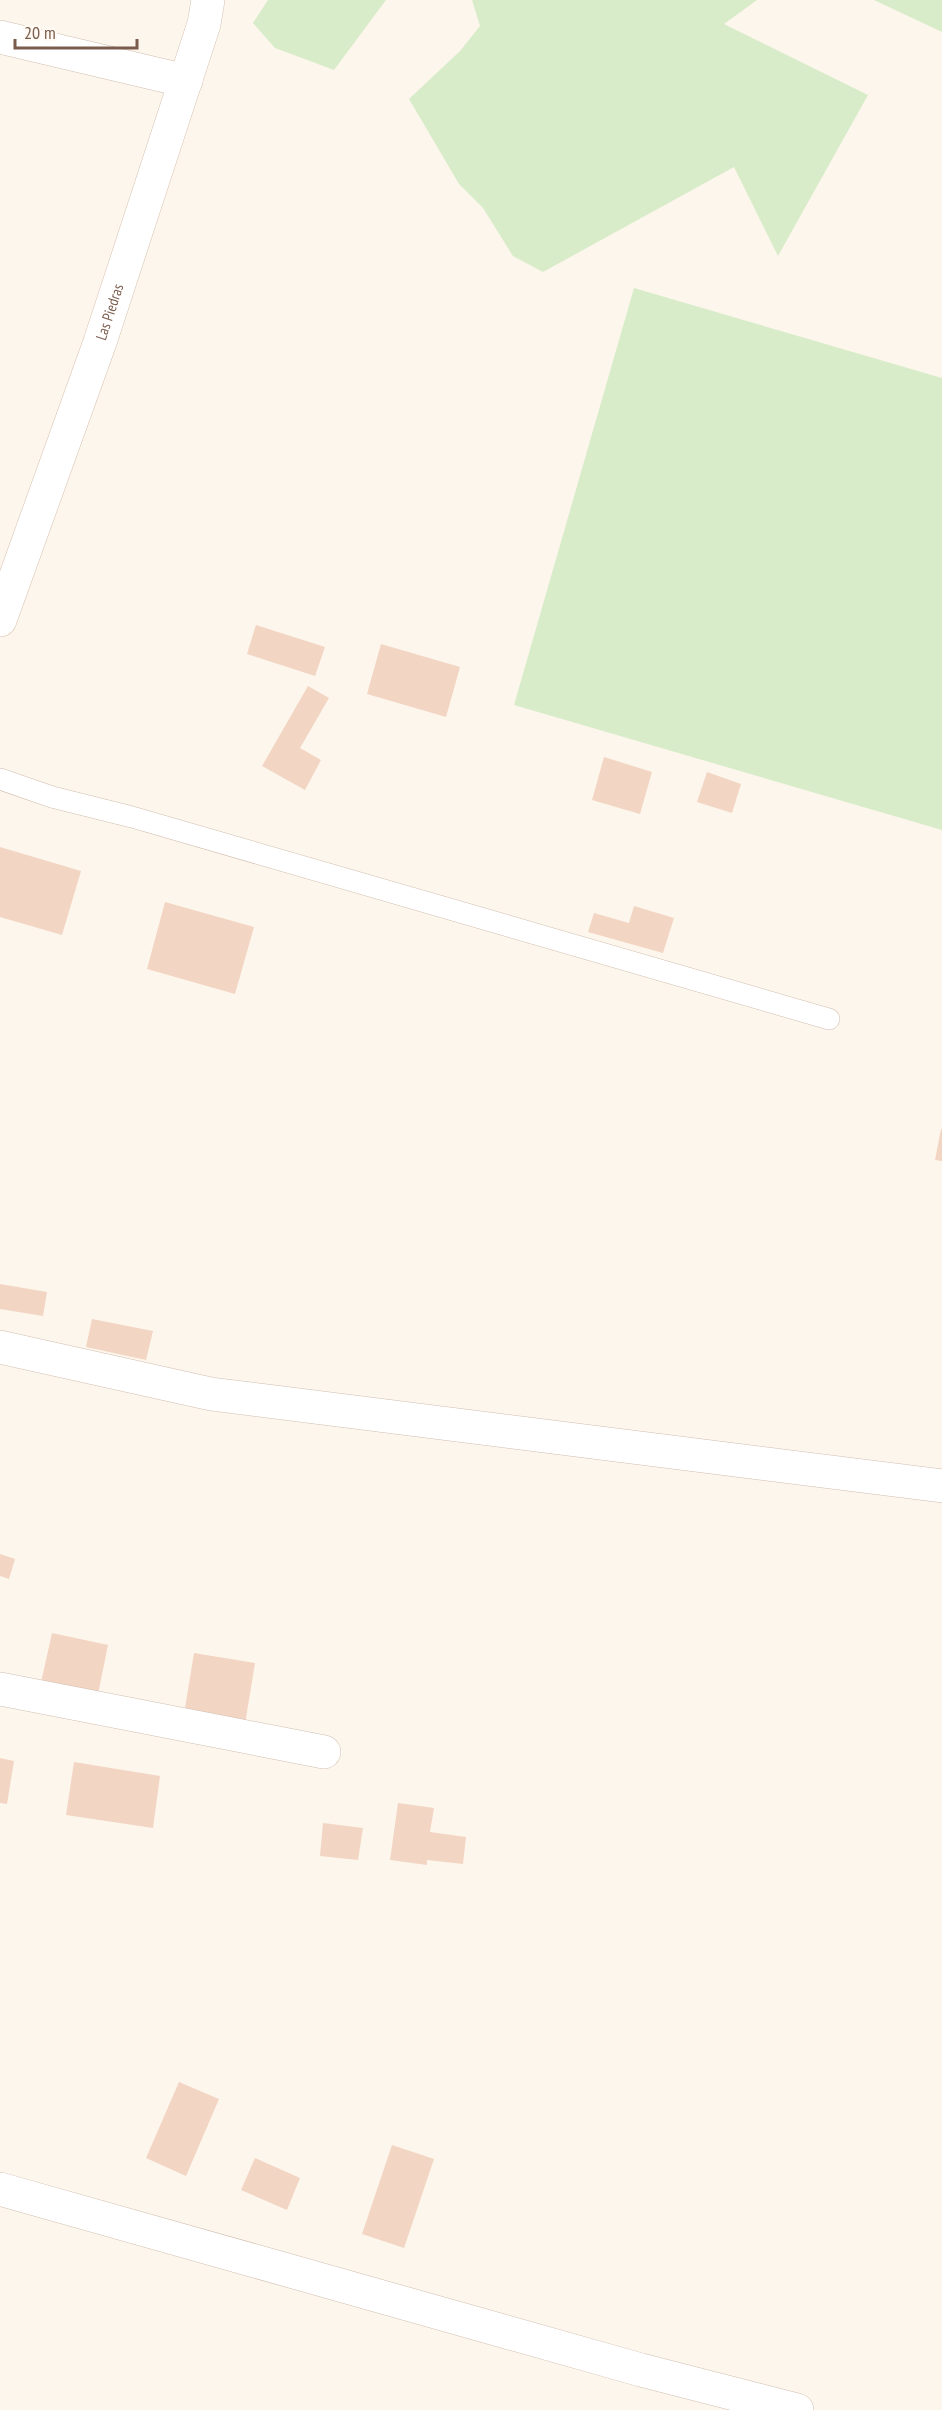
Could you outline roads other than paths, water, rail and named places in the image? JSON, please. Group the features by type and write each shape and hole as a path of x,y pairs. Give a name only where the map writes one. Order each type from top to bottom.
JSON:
{"street":[{"name":"Las Piedras","path":"0,620 100,342 204,24 208,0"},
{"path":"0,37 186,81"},
{"path":"0,1347 211,1394 942,1486"},
{"path":"0,1689 324,1752"},
{"path":"0,2189 630,2367 797,2410"}],"lane":[{"path":"0,778 52,797 132,817 829,1018"}]}
